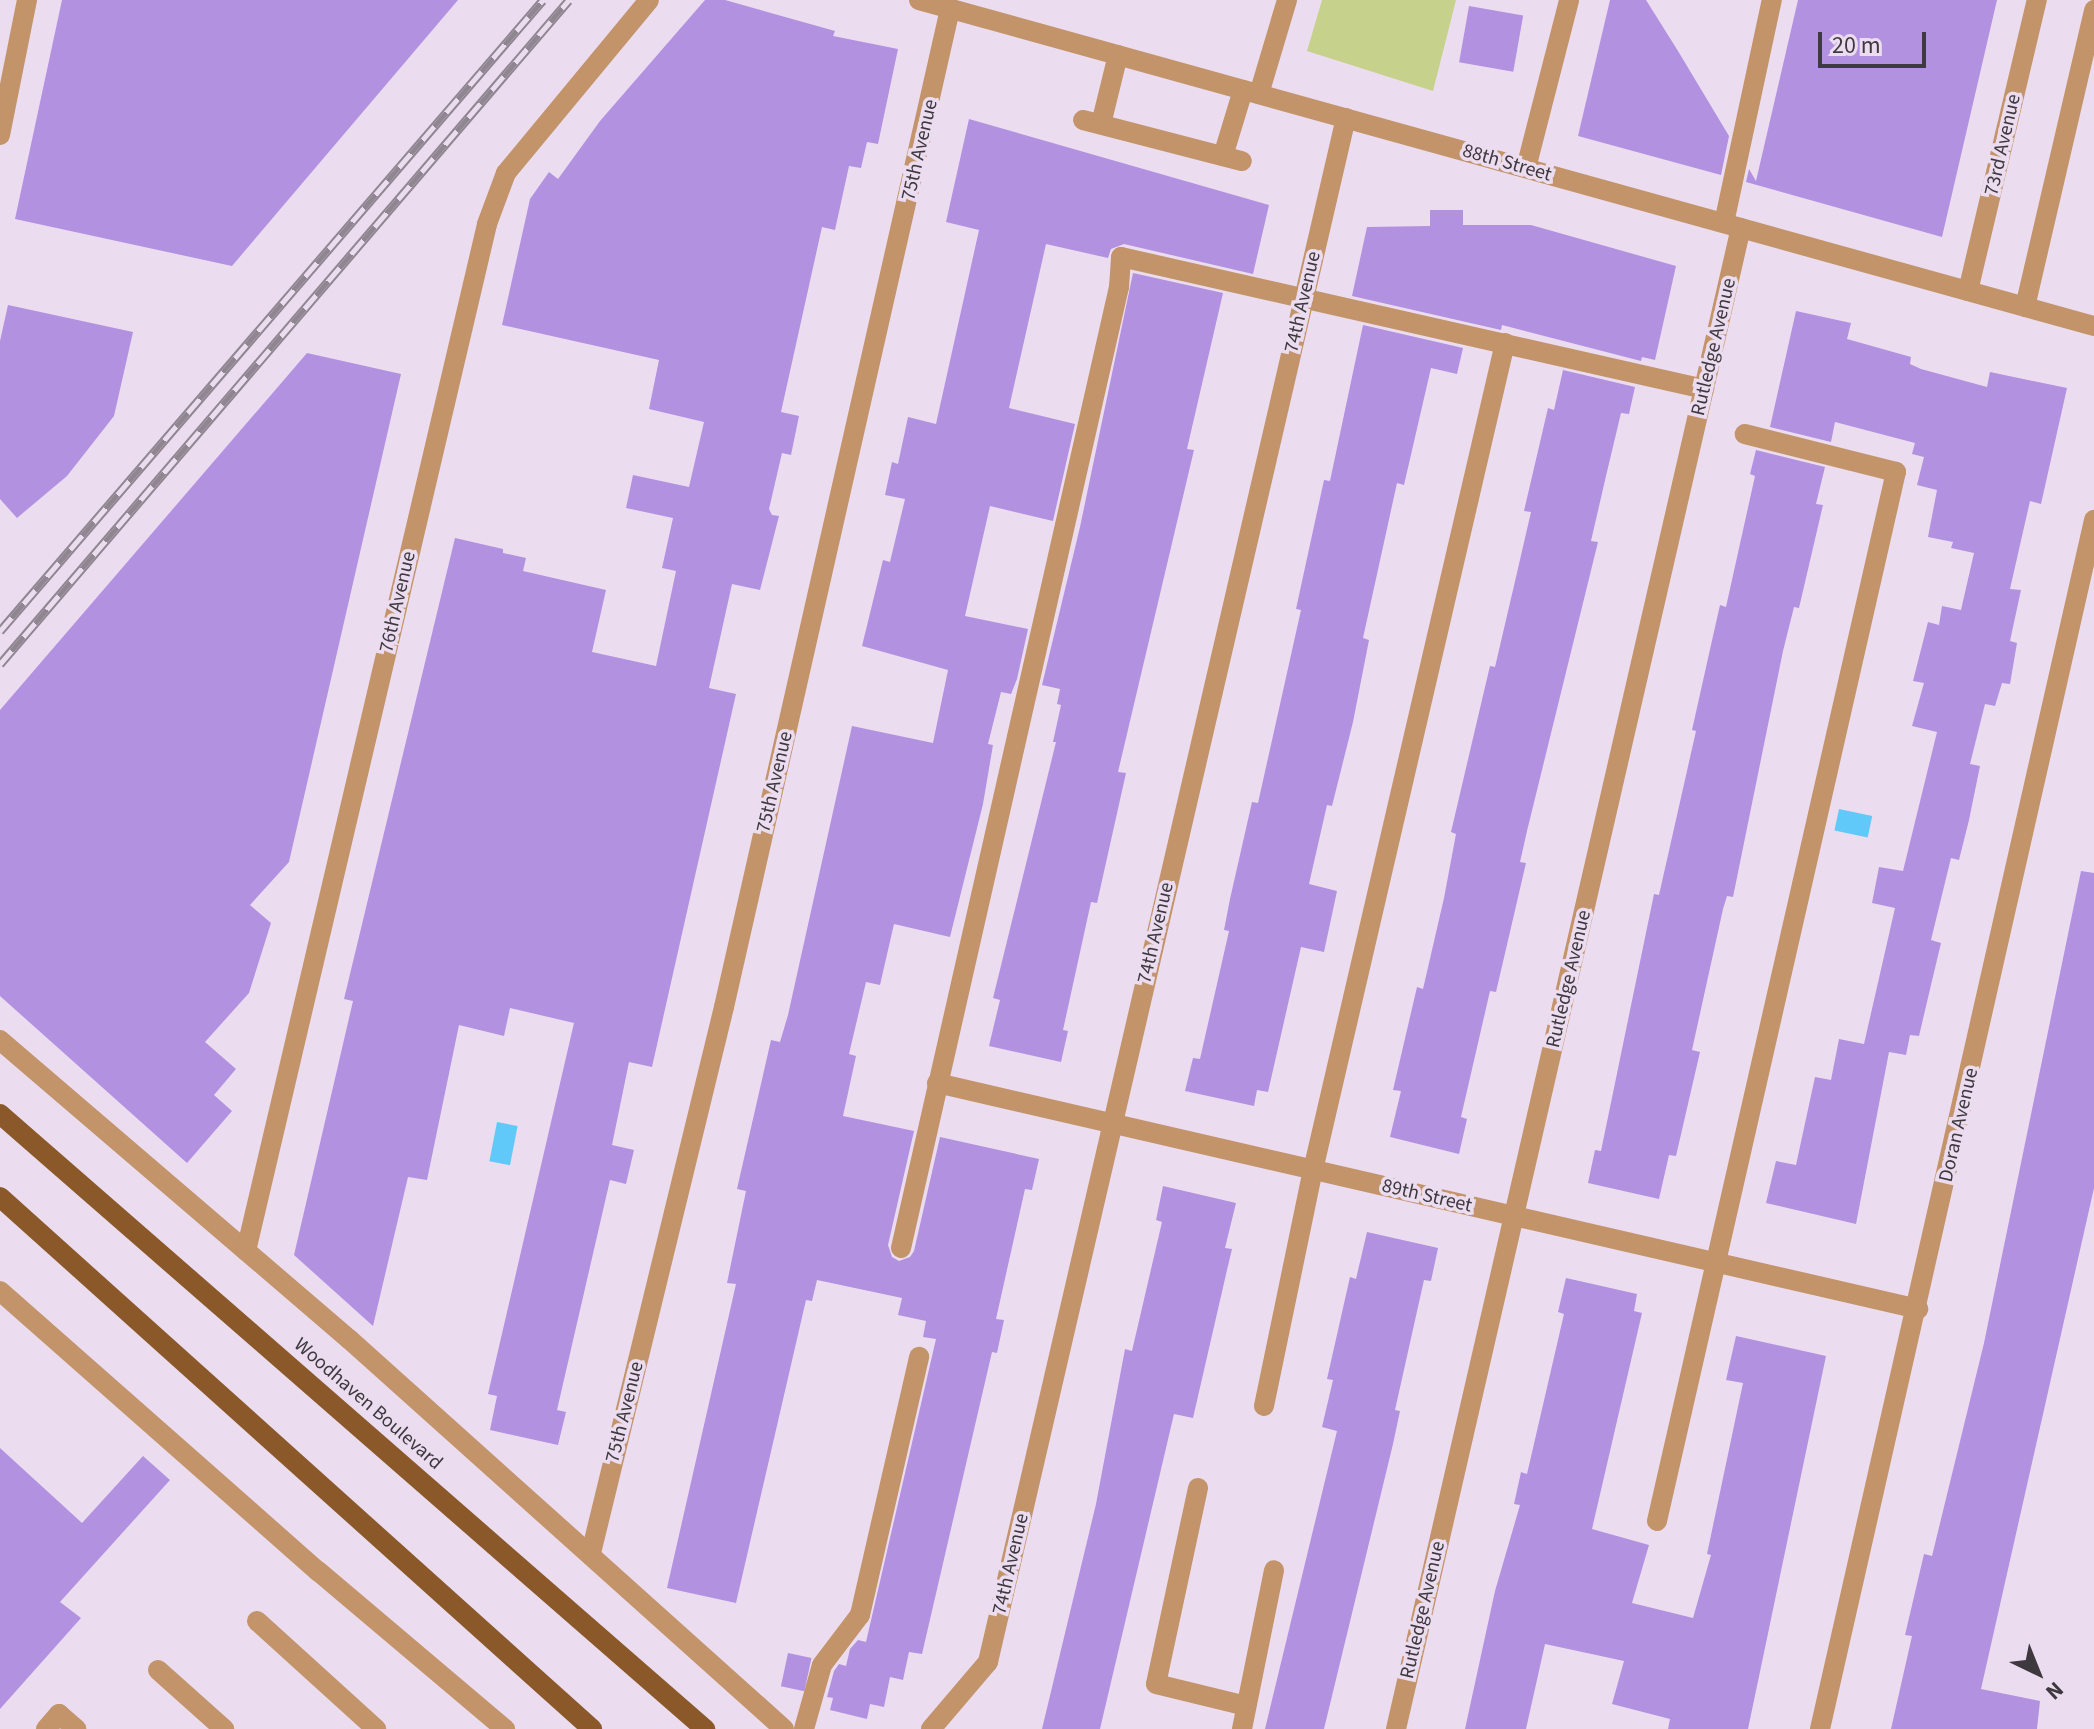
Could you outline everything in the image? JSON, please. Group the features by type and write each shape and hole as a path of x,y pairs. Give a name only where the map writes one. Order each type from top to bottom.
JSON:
{"main road":[{"name":"Woodhaven Boulevard","path":"0,1114 705,1729"},
{"path":"0,1197 592,1729"}],"street":[{"path":"0,135 27,0"},
{"name":"76th Avenue","path":"246,1251 487,224 506,173 649,0"},
{"name":"88th Street","path":"919,0 2094,326"},
{"path":"1118,55 1092,122 1233,159 1251,92 1287,0"},
{"path":"1526,168 1569,0"},
{"name":"Rutledge Avenue","path":"1396,1729 1704,389 1772,0"},
{"name":"73rd Avenue","path":"1968,291 2037,0"},
{"name":"75th Avenue","path":"591,1553 727,991 950,9"},
{"path":"2025,307 2094,10"},
{"name":"74th Avenue","path":"931,1729 988,1662 1346,118"},
{"path":"901,1248 1119,287 1121,257 1704,389"},
{"path":"1264,1406 1313,1170 1505,343"},
{"path":"1657,1521 1896,472 1745,434"},
{"name":"Doran Avenue","path":"1820,1729 1918,1309 2094,520"},
{"path":"0,1040 591,1553 784,1729"},
{"name":"89th Street","path":"937,1083 1918,1309"},
{"path":"0,1291 318,1571 505,1729"},
{"path":"804,1729 822,1665 860,1615 919,1357"},
{"path":"1198,1488 1156,1684 1246,1706"},
{"path":"1242,1729 1274,1570"},
{"path":"257,1621 376,1729"},
{"path":"158,1670 224,1729"},
{"path":"46,1729 59,1714 76,1729"}],"green space":[{"path":"1322,0 1456,0 1433,91 1307,51"}],"water":[{"path":"1839,809 1872,816 1868,838 1834,831"},
{"path":"497,1122 518,1126 510,1165 489,1161"}],"building":[{"path":"62,0 458,0 232,266 15,219"},
{"path":"705,0 725,0 835,31 833,36 898,49 878,144 867,142 861,168 849,166 835,230 822,227 781,412 799,416 791,455 782,453 769,509 772,515 779,516 760,590 732,584 709,688 736,694 652,1067 629,1062 612,1145 634,1150 626,1184 610,1180 557,1410 566,1412 558,1445 490,1430 497,1396 488,1394 574,1023 510,1008 504,1036 459,1025 427,1180 408,1177 373,1326 294,1255 353,1001 344,999 455,538 503,549 503,553 526,558 523,571 606,590 592,652 656,666 676,571 662,568 673,518 626,508 633,475 689,487 704,422 649,409 659,360 502,325 530,199 549,172 558,179 600,121"},
{"path":"1610,0 1646,0 1729,136 1721,175 1578,136"},
{"path":"1798,0 1997,0 1942,237 1746,182 1749,169 1756,181"},
{"path":"1469,6 1523,16 1513,72 1459,62"},
{"path":"969,119 1269,205 1253,274 1124,244 1111,249 1108,258 1046,244 1009,408 1075,424 1053,521 990,506 965,616 1028,629 1017,679 1011,694 1001,692 988,744 993,745 983,804 950,937 894,924 880,985 866,982 849,1054 856,1056 843,1116 914,1131 888,1245 892,1257 899,1261 910,1257 914,1251 940,1137 1039,1159 1032,1190 1025,1189 996,1319 1004,1320 997,1353 992,1352 922,1654 909,1652 903,1680 890,1677 884,1707 870,1704 867,1719 830,1710 833,1698 827,1697 834,1671 839,1664 846,1666 850,1649 858,1640 866,1642 936,1339 923,1337 926,1321 898,1315 902,1298 817,1280 812,1301 806,1300 736,1603 667,1588 736,1284 727,1283 746,1191 737,1189 771,1040 780,1042 788,1015 852,726 933,743 948,670 862,646 883,560 890,562 905,499 885,495 892,462 898,464 908,417 936,424 979,230 946,222"},
{"path":"1430,210 1463,210 1463,225 1531,225 1676,266 1655,360 1642,357 1641,361 1502,325 1501,330 1352,296 1367,227 1430,226"},
{"path":"1133,273 1223,293 1187,449 1194,450 1118,772 1126,773 1097,903 1091,902 1063,1030 1068,1031 1061,1062 989,1046 1000,1000 993,998 1056,742 1053,742 1061,705 1057,704 1060,689 1042,685 1080,527"},
{"path":"8,305 133,332 114,416 67,476 17,518 0,499 0,341"},
{"path":"1796,311 1851,323 1847,339 1911,357 1910,364 1921,369 1987,387 1990,372 2067,388 2041,504 2030,501 2010,589 2021,590 2010,641 2017,643 2010,684 2002,683 1995,706 1985,704 1970,764 1980,766 1959,860 1951,858 1931,940 1941,943 1919,1036 1910,1035 1906,1055 1889,1052 1856,1224 1766,1203 1776,1161 1796,1165 1815,1077 1831,1080 1839,1039 1864,1044 1895,908 1872,903 1879,867 1903,871 1937,732 1912,726 1924,683 1913,681 1928,622 1939,625 1942,606 1961,610 1974,553 1951,548 1953,542 1928,537 1937,490 1917,485 1924,457 1912,454 1915,443 1835,422 1831,442 1770,427"},
{"path":"1363,325 1463,348 1457,374 1431,368 1404,485 1397,483 1363,638 1369,640 1353,722 1332,806 1327,805 1309,884 1337,891 1324,952 1301,947 1268,1092 1257,1090 1254,1106 1185,1091 1193,1058 1200,1059 1229,931 1224,930 1230,899 1252,802 1258,803 1301,610 1296,609 1324,480 1330,481"},
{"path":"307,353 401,374 289,862 250,905 271,923 249,993 205,1042 236,1069 214,1095 232,1111 187,1163 0,996 0,710"},
{"path":"1563,370 1635,387 1629,414 1621,413 1591,541 1598,542 1527,831 1520,862 1526,863 1496,992 1490,991 1461,1117 1467,1119 1459,1154 1390,1137 1401,1091 1393,1090 1417,987 1423,989 1456,834 1451,832 1490,666 1495,667 1531,512 1524,511 1548,408 1554,410"},
{"path":"1756,450 1825,467 1816,504 1823,505 1799,608 1794,607 1783,651 1733,897 1727,896 1723,909 1692,1050 1700,1052 1676,1156 1669,1155 1659,1199 1588,1183 1595,1150 1601,1151 1654,894 1659,895 1696,731 1692,730 1720,605 1726,607 1755,476 1750,474"},
{"path":"2081,871 2094,873 2094,1188 1981,1689 2040,1701 2037,1729 1891,1729 1912,1636 1905,1635 1924,1554 1932,1556 1984,1343"},
{"path":"1163,1186 1236,1203 1225,1248 1232,1249 1193,1418 1174,1414 1100,1729 1042,1729 1096,1504 1125,1349 1132,1351 1162,1222 1156,1220"},
{"path":"1367,1232 1438,1248 1431,1281 1424,1280 1395,1410 1400,1411 1393,1444 1324,1729 1265,1729 1337,1431 1322,1427 1333,1380 1327,1379 1350,1277 1356,1279"},
{"path":"1566,1278 1637,1294 1634,1311 1642,1313 1592,1529 1649,1545 1632,1603 1693,1618 1711,1555 1707,1554 1743,1383 1726,1380 1736,1336 1826,1356 1748,1729 1668,1729 1670,1719 1612,1704 1624,1661 1545,1644 1526,1729 1465,1729 1495,1591 1520,1505 1514,1504 1521,1472 1527,1474 1564,1314 1558,1312"},
{"path":"0,1448 82,1523 143,1456 170,1480 60,1602 81,1618 0,1709"},
{"path":"788,1653 811,1658 804,1691 781,1686"}],"railway":[{"path":"0,631 543,0"},
{"path":"0,664 569,0"}]}
